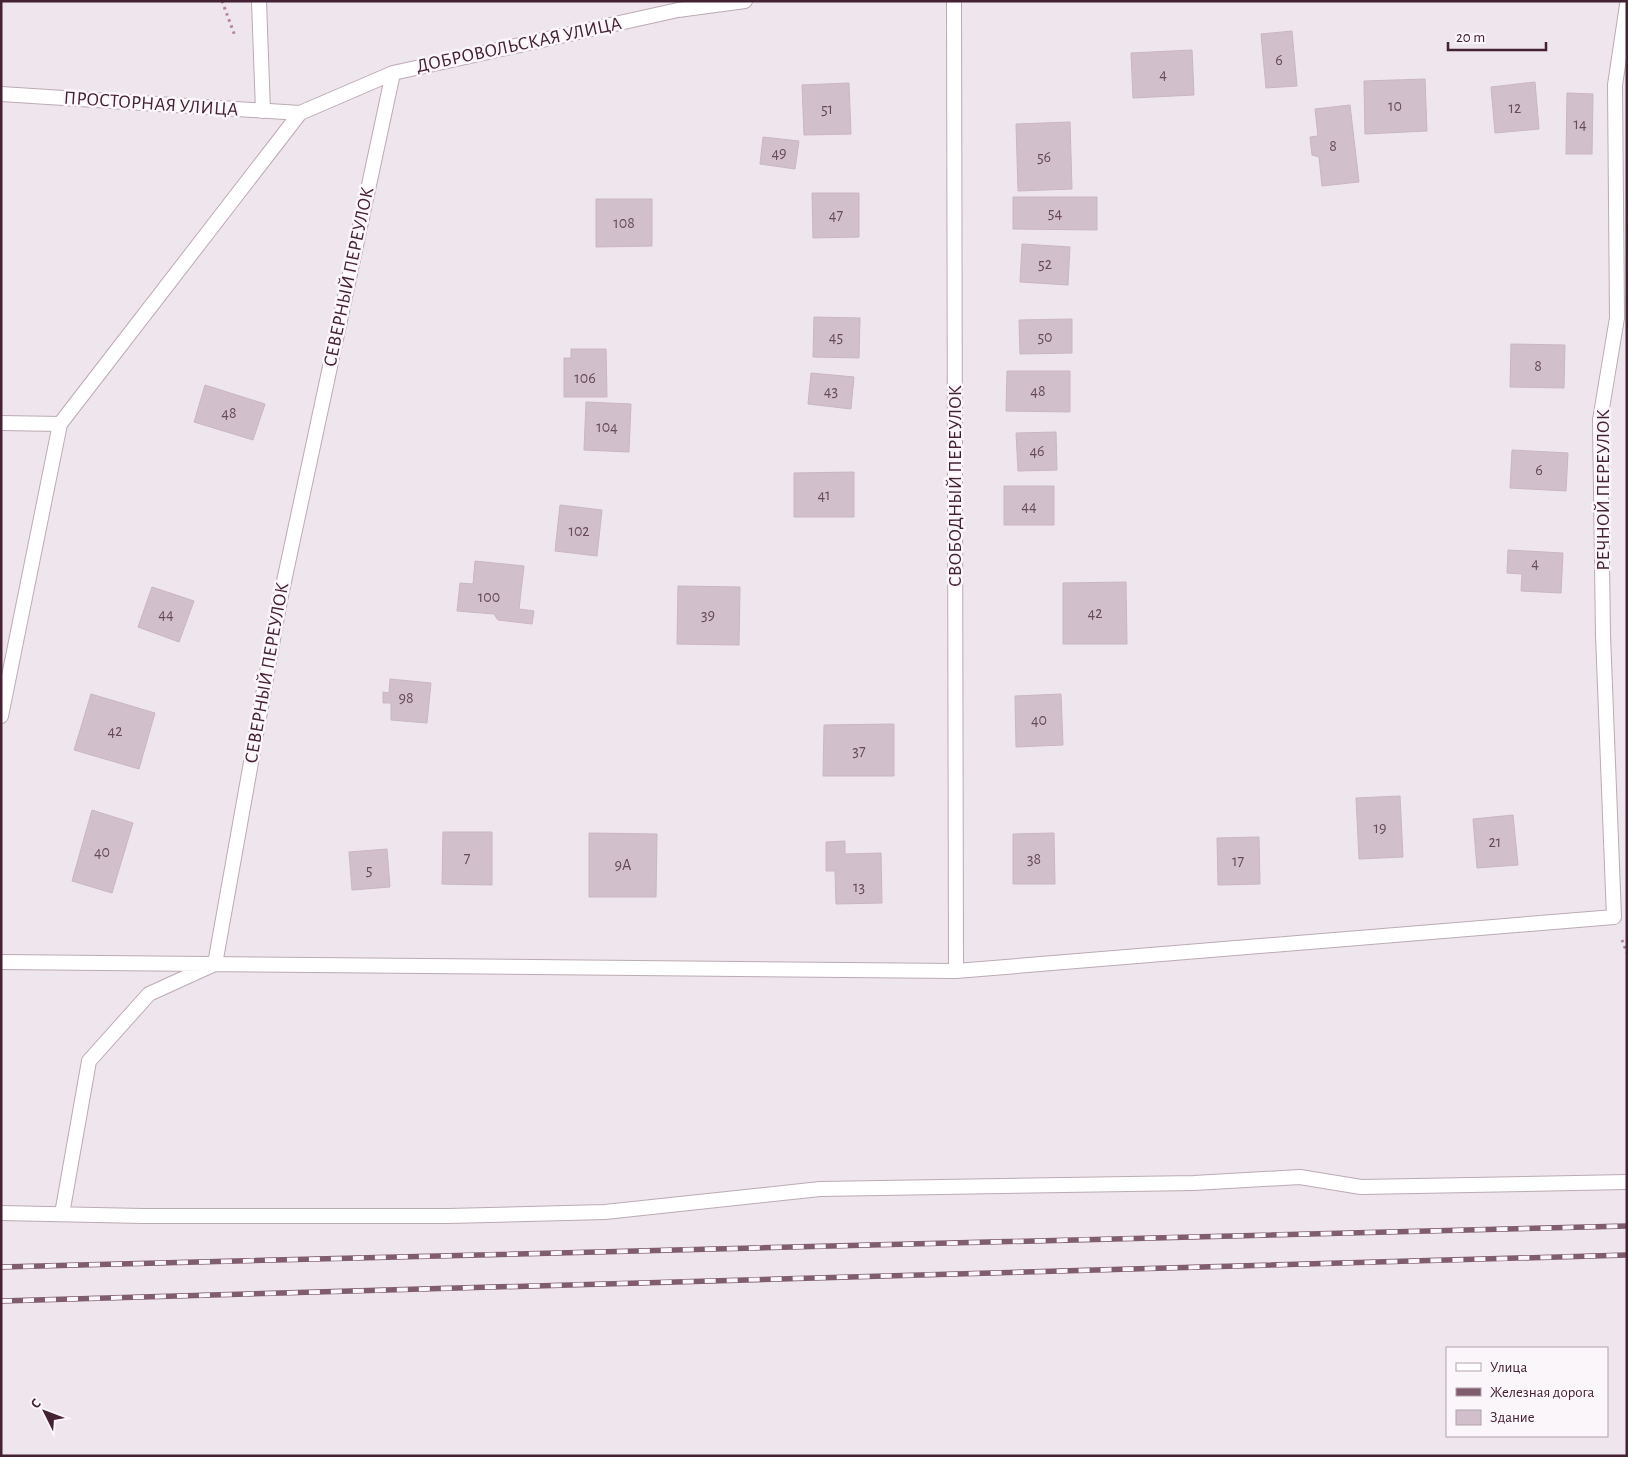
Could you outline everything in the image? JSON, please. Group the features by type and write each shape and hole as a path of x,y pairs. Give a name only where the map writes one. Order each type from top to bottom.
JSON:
{"street":[{"path":"260,1 263,111"},
{"name":"ДОБРОВОЛЬСКАЯ УЛИЦА","path":"300,113 394,73 678,10 746,1"},
{"name":"СВОБОДНЫЙ ПЕРЕУЛОК","path":"954,1 956,970"},
{"name":"РЕЧНОЙ ПЕРЕУЛОК","path":"956,970 1614,917 1603,635 1600,420 1617,318 1615,85 1627,5"},
{"name":"СЕВЕРНЫЙ ПЕРЕУЛОК","path":"215,964 280,600 394,73"},
{"name":"ПРОСТОРНАЯ УЛИЦА","path":"1,94 300,113"},
{"path":"1,716 60,424 300,113"},
{"path":"1,423 60,424"},
{"path":"1,962 956,970"},
{"path":"62,1214 89,1061 149,994 215,964"},
{"path":"1,1213 448,1216 605,1212 820,1189 1184,1183 1300,1177 1361,1187 1627,1182"}],"building":[{"path":"1292,31 1297,86 1266,88 1261,34"},
{"path":"1192,50 1194,95 1133,98 1131,53"},
{"path":"1425,79 1427,131 1365,134 1364,81"},
{"path":"1535,82 1539,129 1495,133 1491,87"},
{"path":"849,83 851,134 804,135 802,85"},
{"path":"1567,93 1593,94 1592,154 1566,154"},
{"path":"1350,105 1359,182 1322,186 1319,157 1312,155 1310,137 1318,136 1315,109"},
{"path":"1070,122 1072,189 1018,191 1016,124"},
{"path":"763,137 799,141 795,169 760,164"},
{"path":"812,193 859,193 859,237 813,238"},
{"path":"1013,197 1097,197 1097,230 1013,229"},
{"path":"596,199 652,199 652,246 596,247"},
{"path":"1022,244 1070,247 1068,285 1020,282"},
{"path":"814,317 860,318 859,358 813,357"},
{"path":"1072,319 1072,353 1020,354 1019,320"},
{"path":"1511,344 1565,345 1564,388 1510,387"},
{"path":"571,349 606,349 607,397 564,397 564,358 571,358"},
{"path":"1007,371 1070,371 1070,412 1006,411"},
{"path":"811,373 854,377 851,409 808,404"},
{"path":"205,385 265,404 253,440 194,422"},
{"path":"586,402 631,404 629,452 584,450"},
{"path":"1056,432 1057,470 1018,471 1016,433"},
{"path":"1512,450 1568,453 1566,491 1510,488"},
{"path":"854,472 854,517 794,517 794,473"},
{"path":"1004,486 1054,486 1054,525 1004,525"},
{"path":"560,505 602,510 597,556 555,551"},
{"path":"1508,550 1563,553 1561,593 1521,591 1522,574 1507,573"},
{"path":"475,561 524,566 519,609 534,611 532,624 498,620 494,614 457,611 460,583 473,584"},
{"path":"1126,582 1127,644 1063,644 1063,583"},
{"path":"678,586 740,587 739,645 677,644"},
{"path":"152,587 194,601 179,642 138,627"},
{"path":"390,679 431,683 427,723 391,720 391,703 383,703 383,692 389,693"},
{"path":"91,694 155,713 139,769 74,750"},
{"path":"1061,694 1063,745 1016,747 1015,696"},
{"path":"894,724 894,776 823,776 824,725"},
{"path":"1400,796 1403,857 1359,859 1356,798"},
{"path":"92,810 133,823 112,893 72,881"},
{"path":"1513,815 1518,865 1477,868 1473,819"},
{"path":"443,832 492,832 492,885 442,884"},
{"path":"589,833 657,834 656,897 589,897"},
{"path":"1054,833 1055,884 1013,884 1013,834"},
{"path":"1259,837 1260,884 1218,885 1217,838"},
{"path":"845,841 845,854 881,853 882,903 836,904 835,871 826,871 826,842"},
{"path":"387,849 390,887 352,890 349,852"}],"railway":[{"path":"1,1267 1627,1226"},
{"path":"1,1301 1627,1255"}]}
